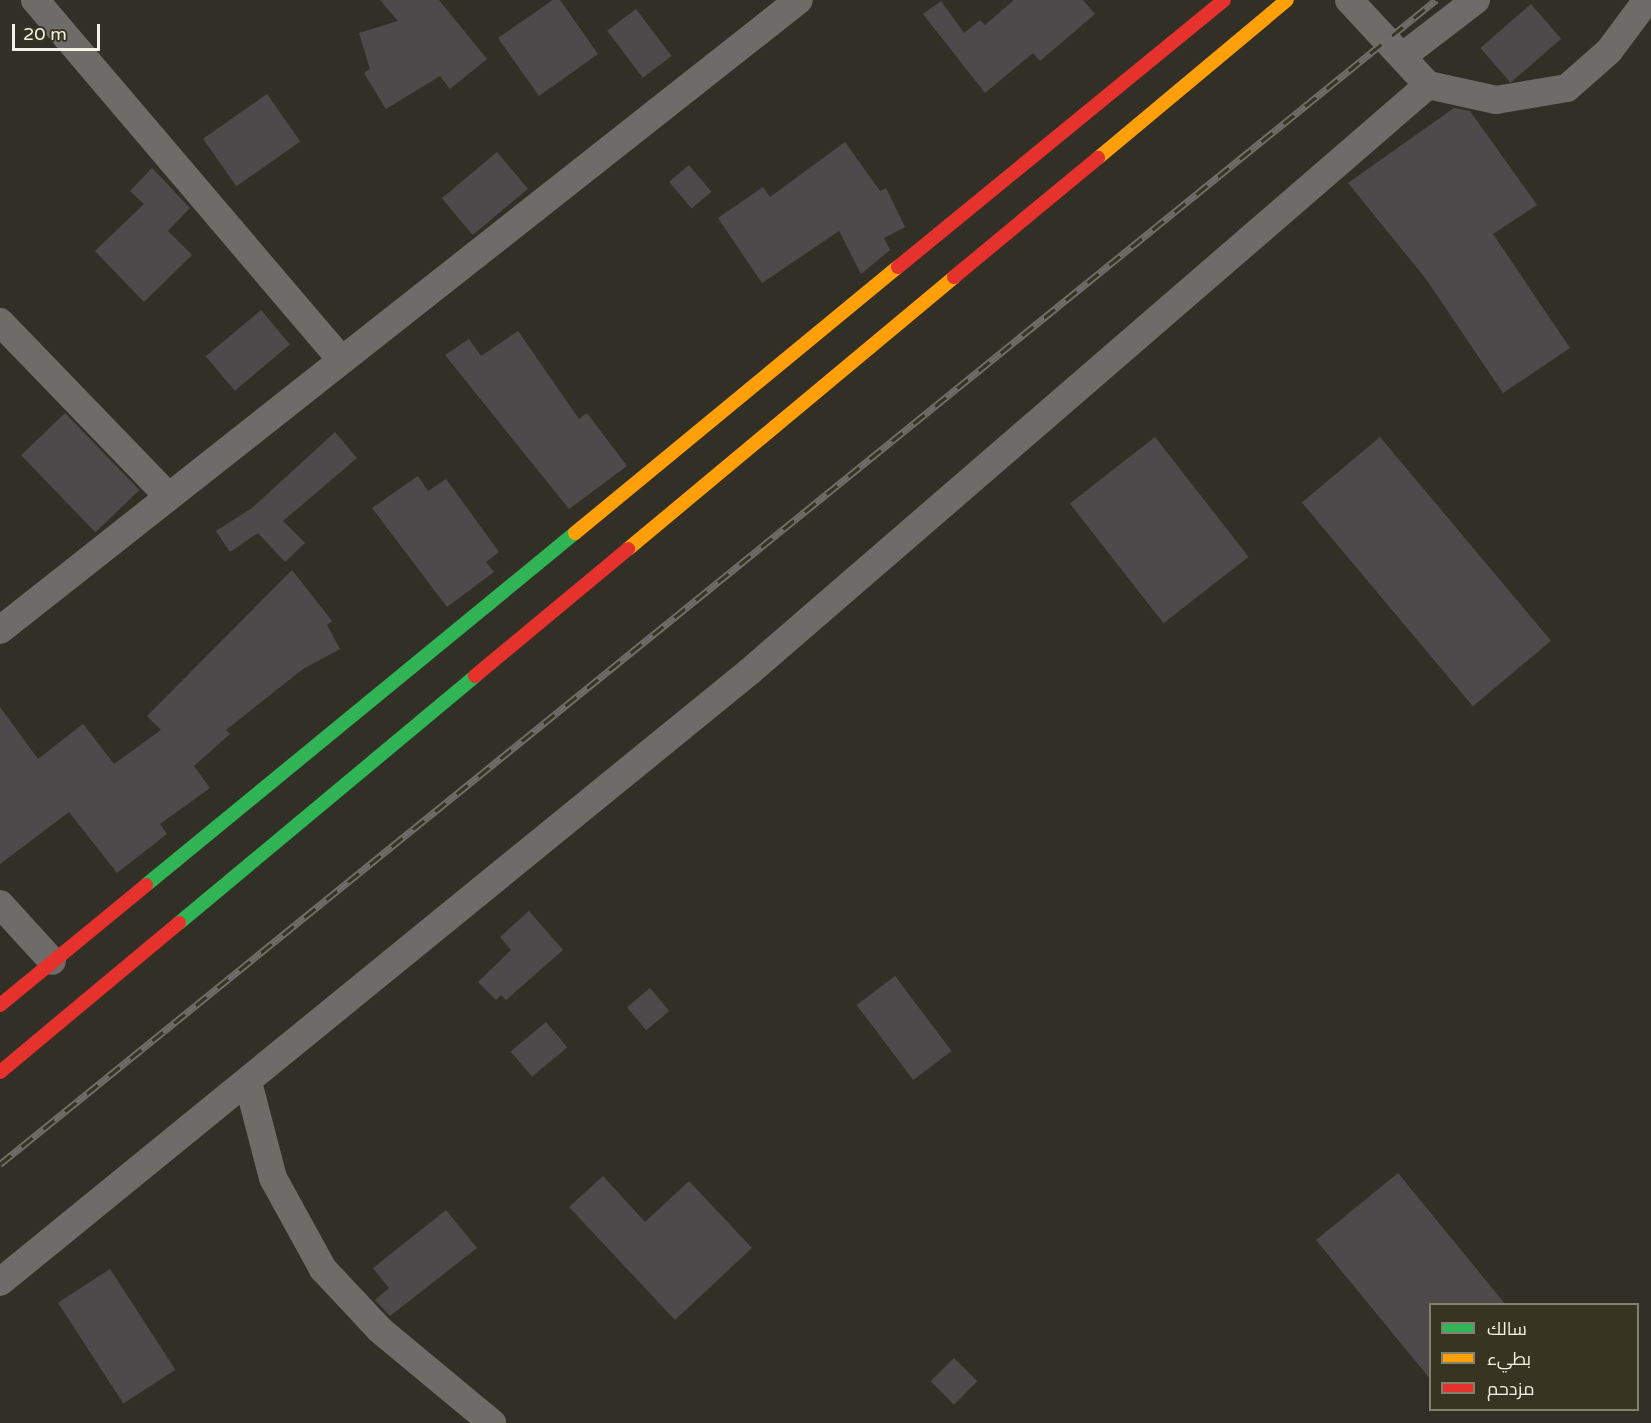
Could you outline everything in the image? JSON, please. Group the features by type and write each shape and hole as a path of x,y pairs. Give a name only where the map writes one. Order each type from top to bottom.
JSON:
{"highway":[{"path":"0,1005 1224,0"},
{"path":"0,1072 1287,0"}],"street":[{"path":"35,0 341,360"},
{"path":"0,630 799,0"},
{"path":"1349,0 1428,85 1496,100 1567,88 1609,51 1647,0"},
{"path":"1403,56 1476,0"},
{"path":"0,1282 749,672 1428,85"},
{"path":"0,322 169,497"},
{"path":"0,904 52,961"},
{"path":"248,1082 273,1178 323,1269 380,1330 492,1423"}],"building":[{"path":"380,0 439,0 487,59 450,89 440,76 386,109 364,73 370,69 359,33 398,21"},
{"path":"553,0 560,0 598,54 539,96 498,38"},
{"path":"1014,0 1083,0 1095,14 1040,61 1033,53 985,93 923,14 941,1 964,33 980,20 985,25"},
{"path":"1531,4 1561,39 1511,83 1480,48"},
{"path":"636,9 672,56 643,78 607,31"},
{"path":"267,94 300,142 236,186 203,139"},
{"path":"1454,108 1470,111 1537,205 1493,234 1570,348 1503,393 1426,279 1348,183"},
{"path":"845,142 880,191 886,188 905,227 884,238 890,250 861,274 839,231 762,283 718,218 763,187 770,197"},
{"path":"497,152 528,189 473,235 442,198"},
{"path":"689,165 711,192 692,209 669,182"},
{"path":"152,168 190,208 168,231 192,255 144,302 95,251 144,204 130,191"},
{"path":"261,310 290,344 235,391 206,356"},
{"path":"518,331 579,419 587,413 627,466 569,509 445,355 469,339 481,356"},
{"path":"65,413 139,490 95,532 21,455"},
{"path":"335,432 357,458 283,521 305,543 285,562 258,533 230,552 216,531 252,508"},
{"path":"1155,437 1249,557 1163,623 1070,503"},
{"path":"1380,437 1551,641 1473,706 1302,503"},
{"path":"418,476 428,491 446,479 499,552 486,562 494,572 447,607 372,508"},
{"path":"292,570 332,621 327,625 340,649 303,669 226,730 230,734 194,766 210,788 160,824 167,834 117,873 69,812 0,864 0,707 38,759 83,724 114,764 161,730 147,716"},
{"path":"529,911 563,950 506,1000 501,995 496,1000 478,982 511,950 500,937"},
{"path":"895,976 952,1051 913,1080 857,1005"},
{"path":"650,988 669,1011 646,1030 627,1007"},
{"path":"546,1022 567,1047 532,1077 511,1052"},
{"path":"1398,1173 1504,1303 1429,1303 1429,1378 1316,1240"},
{"path":"603,1176 645,1222 689,1181 752,1248 675,1320 569,1207"},
{"path":"446,1210 477,1248 390,1316 375,1300 389,1288 373,1268"},
{"path":"110,1269 175,1370 123,1403 58,1303"},
{"path":"954,1358 977,1381 954,1405 931,1381"}],"railway":[{"path":"0,1164 1436,0"}],"traffic: fast":[{"path":"146,885 575,533"},
{"path":"179,923 475,676"}],"traffic: slow":[{"path":"1098,158 1287,0"},
{"path":"575,533 898,267"},
{"path":"628,549 954,277"}],"traffic: jam":[{"path":"898,267 1224,0"},
{"path":"954,277 1098,158"},
{"path":"475,676 628,549"},
{"path":"0,1005 146,885"},
{"path":"0,1072 179,923"}]}
